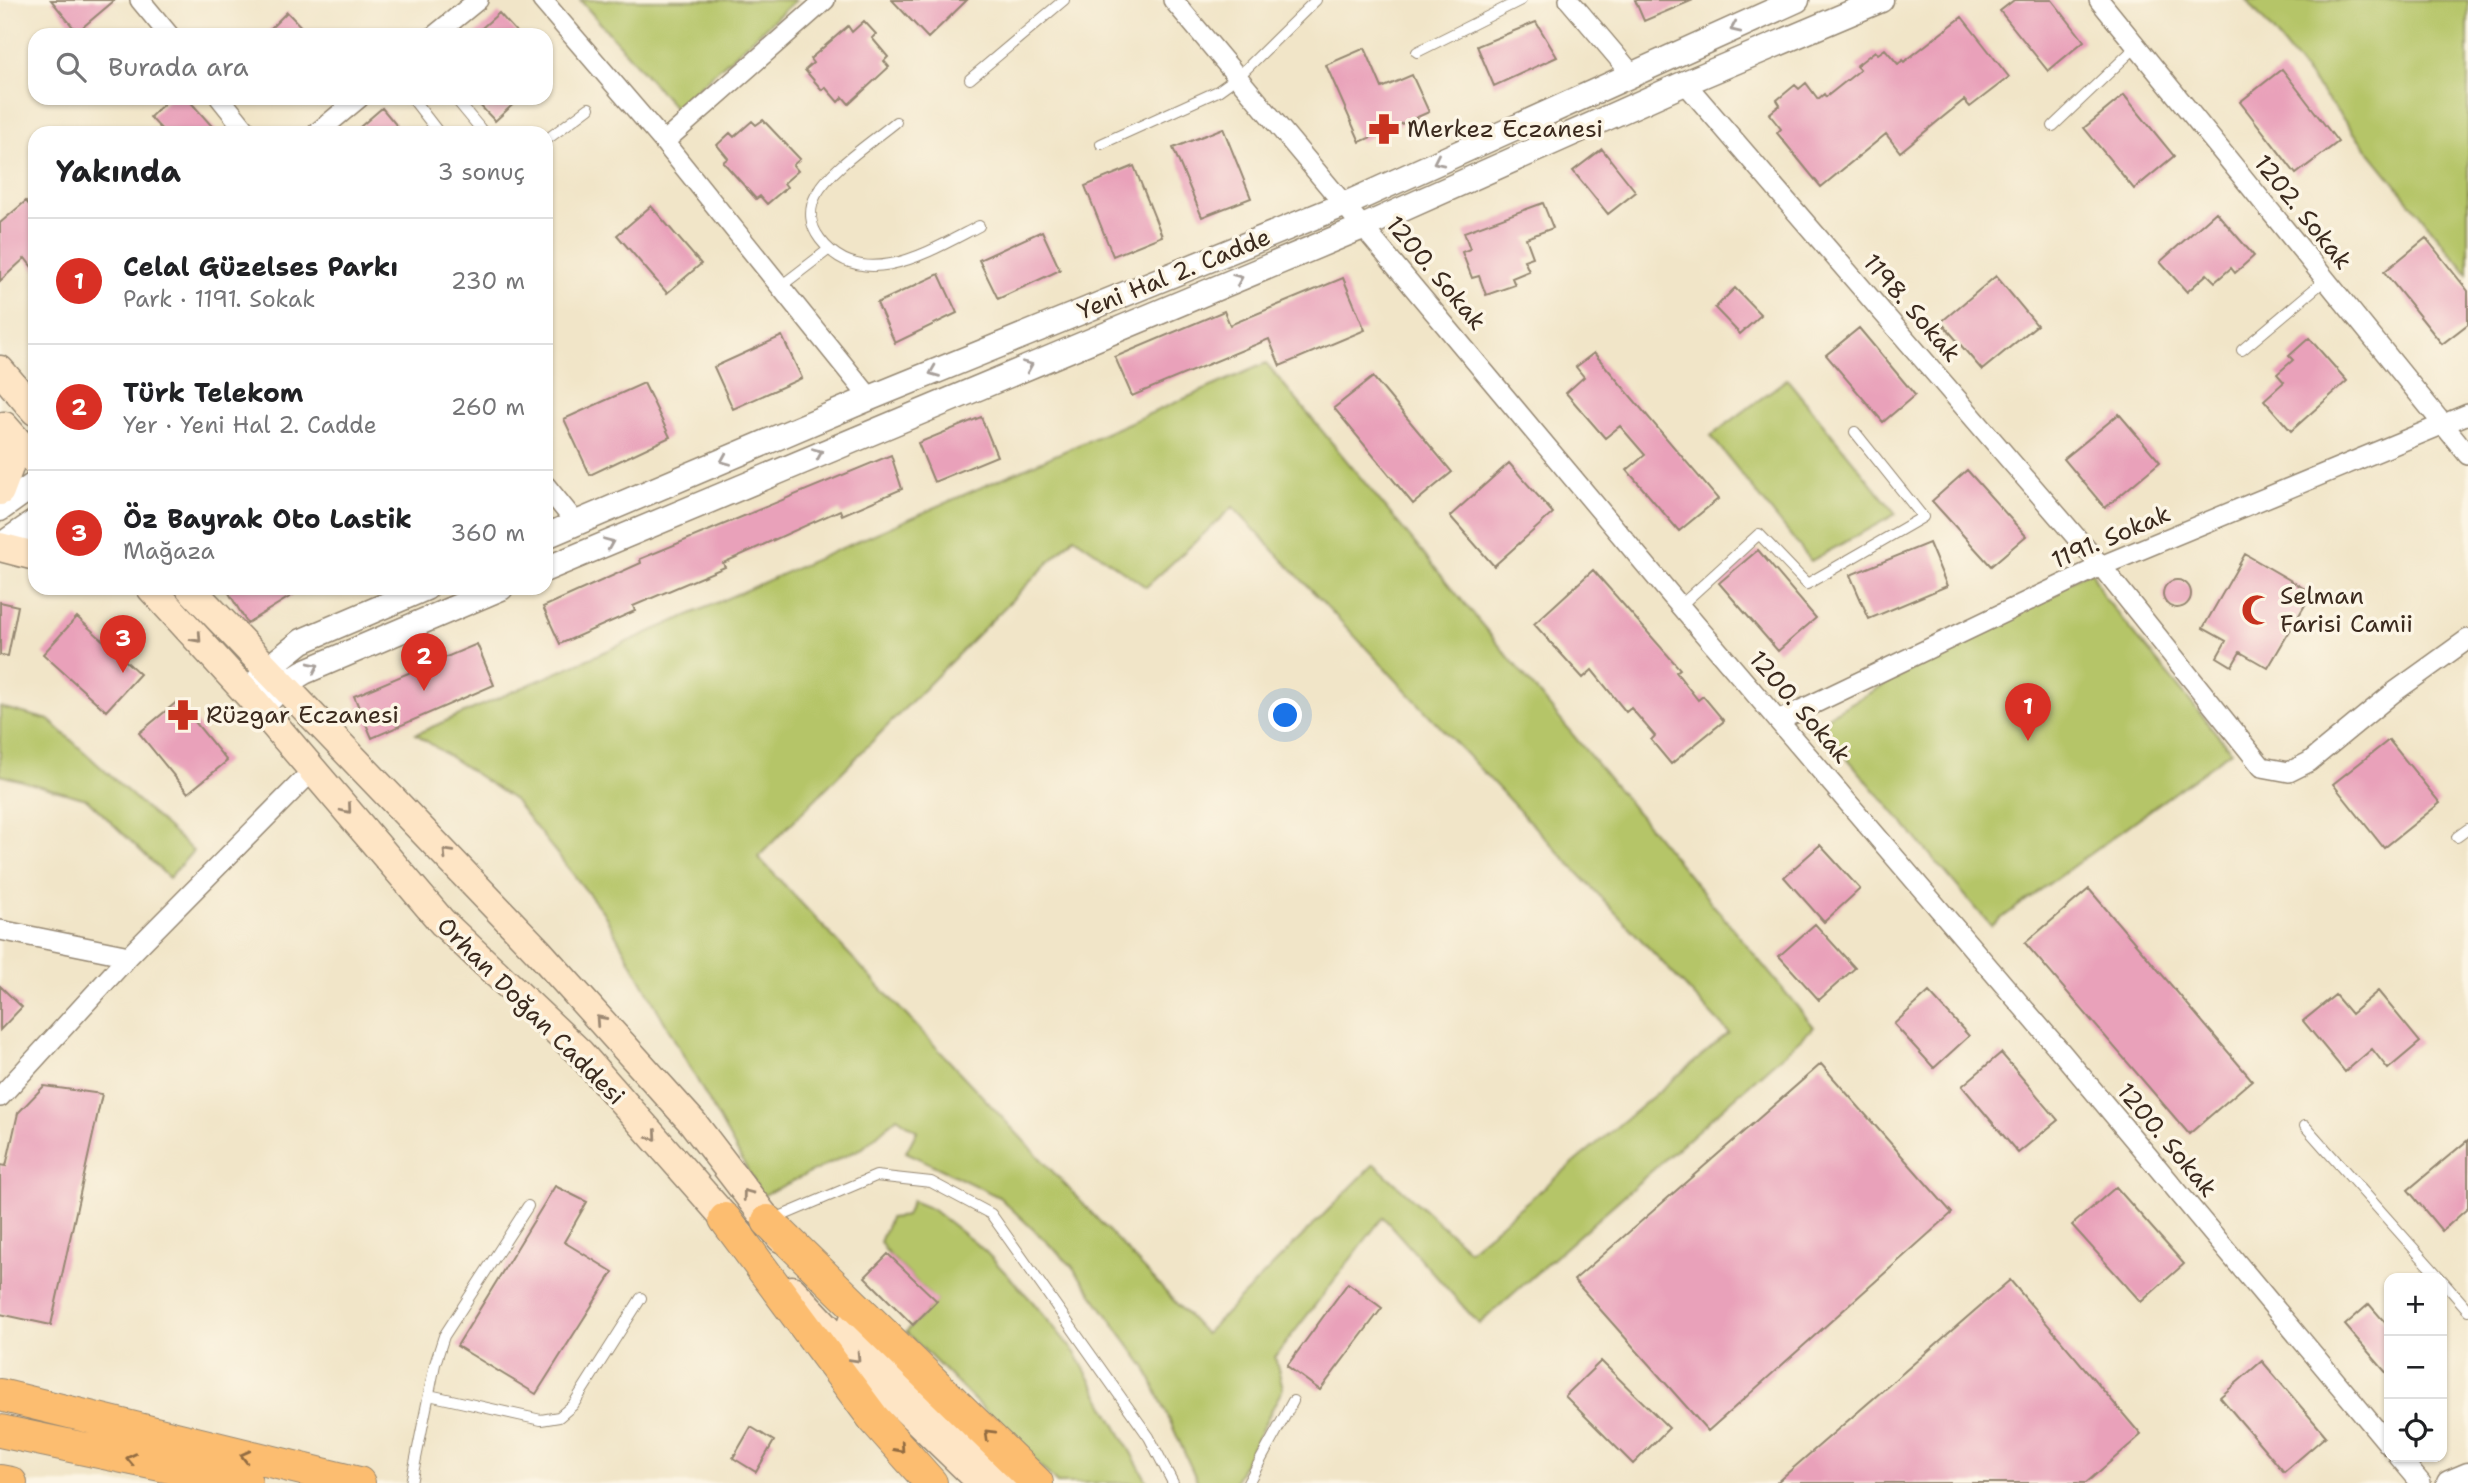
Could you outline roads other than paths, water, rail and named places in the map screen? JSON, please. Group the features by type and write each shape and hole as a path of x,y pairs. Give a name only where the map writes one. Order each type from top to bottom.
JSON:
{"highway":[{"path":"725,1219 874,1419 931,1483"},
{"path":"768,1221 1037,1483"},
{"path":"0,1395 359,1483"},
{"path":"0,1431 246,1483"},
{"path":"0,1481 11,1483"}],"main road":[{"path":"0,370 28,393"},
{"path":"5,427 28,453"},
{"path":"0,491 9,467 5,427"},
{"path":"0,547 28,554"},
{"name":"Orhan Doğan Caddesi","path":"157,595 314,769 442,922 580,1053 725,1219 891,1395 982,1483"},
{"name":"Orhan Doğan Caddesi","path":"197,595 454,860 538,951 693,1123 768,1221 885,1358 1004,1483"}],"street":[{"path":"140,0 163,28"},
{"path":"444,28 478,0"},
{"path":"542,0 664,142 870,398"},
{"path":"664,142 825,0"},
{"name":"1200. Sokak","path":"1173,0 2384,1440"},
{"path":"1569,0 1631,74"},
{"name":"Yeni Hal 2. Cadde","path":"553,533 870,398 1346,204 1797,0"},
{"path":"553,566 1365,226 1685,83 1881,0"},
{"name":"1202. Sokak","path":"2099,0 2468,455"},
{"name":"1198. Sokak","path":"1685,83 2101,566 2262,767 2274,772 2289,772 2309,762 2393,693 2468,639"},
{"path":"226,105 242,126"},
{"path":"325,126 351,105"},
{"name":"1191. Sokak","path":"1780,720 2101,566 2468,414"},
{"path":"0,509 28,489"},
{"path":"553,495 576,523"},
{"path":"0,547 28,527"},
{"path":"254,701 302,641 410,595"},
{"path":"275,677 325,662 484,595"},
{"path":"0,1097 129,956 314,769"},
{"path":"0,930 129,956"},
{"path":"2403,1462 2420,1483"},
{"path":"2449,1483 2468,1475"}],"lane":[{"path":"970,79 1065,0"},
{"path":"1101,144 1218,92 1239,76 1316,0"},
{"path":"1417,52 1521,0"},
{"path":"2053,127 2137,46"},
{"path":"417,105 434,126"},
{"path":"461,105 478,126"},
{"path":"553,135 589,108"},
{"path":"896,122 841,169 817,194 809,215 817,235 828,250 849,264 874,266 912,261 979,226"},
{"path":"780,286 828,250"},
{"path":"2242,350 2325,280"},
{"path":"1680,606 1759,534 1807,584 1923,517 1855,432"},
{"path":"2457,837 2468,829"},
{"path":"2305,1126 2436,1273"},
{"path":"768,1221 876,1176 931,1182 991,1214 1149,1437 1173,1483"},
{"path":"411,1483 435,1364 444,1336 528,1206"},
{"path":"2447,1286 2468,1310"},
{"path":"429,1395 541,1420 559,1417 573,1405 641,1298"},
{"path":"1248,1483 1293,1401"}],"place":[{"name":"Merkez Eczanesi","path":"1384,129"},
{"name":"Selman Farisi Camii","path":"2257,610"},
{"name":"Öz Bayrak Oto Lastik","path":"123,673"},
{"name":"Türk Telekom","path":"424,691"},
{"name":"Rüzgar Eczanesi","path":"183,715"},
{"name":"Celal Güzelses Parkı","path":"2028,741"}]}
